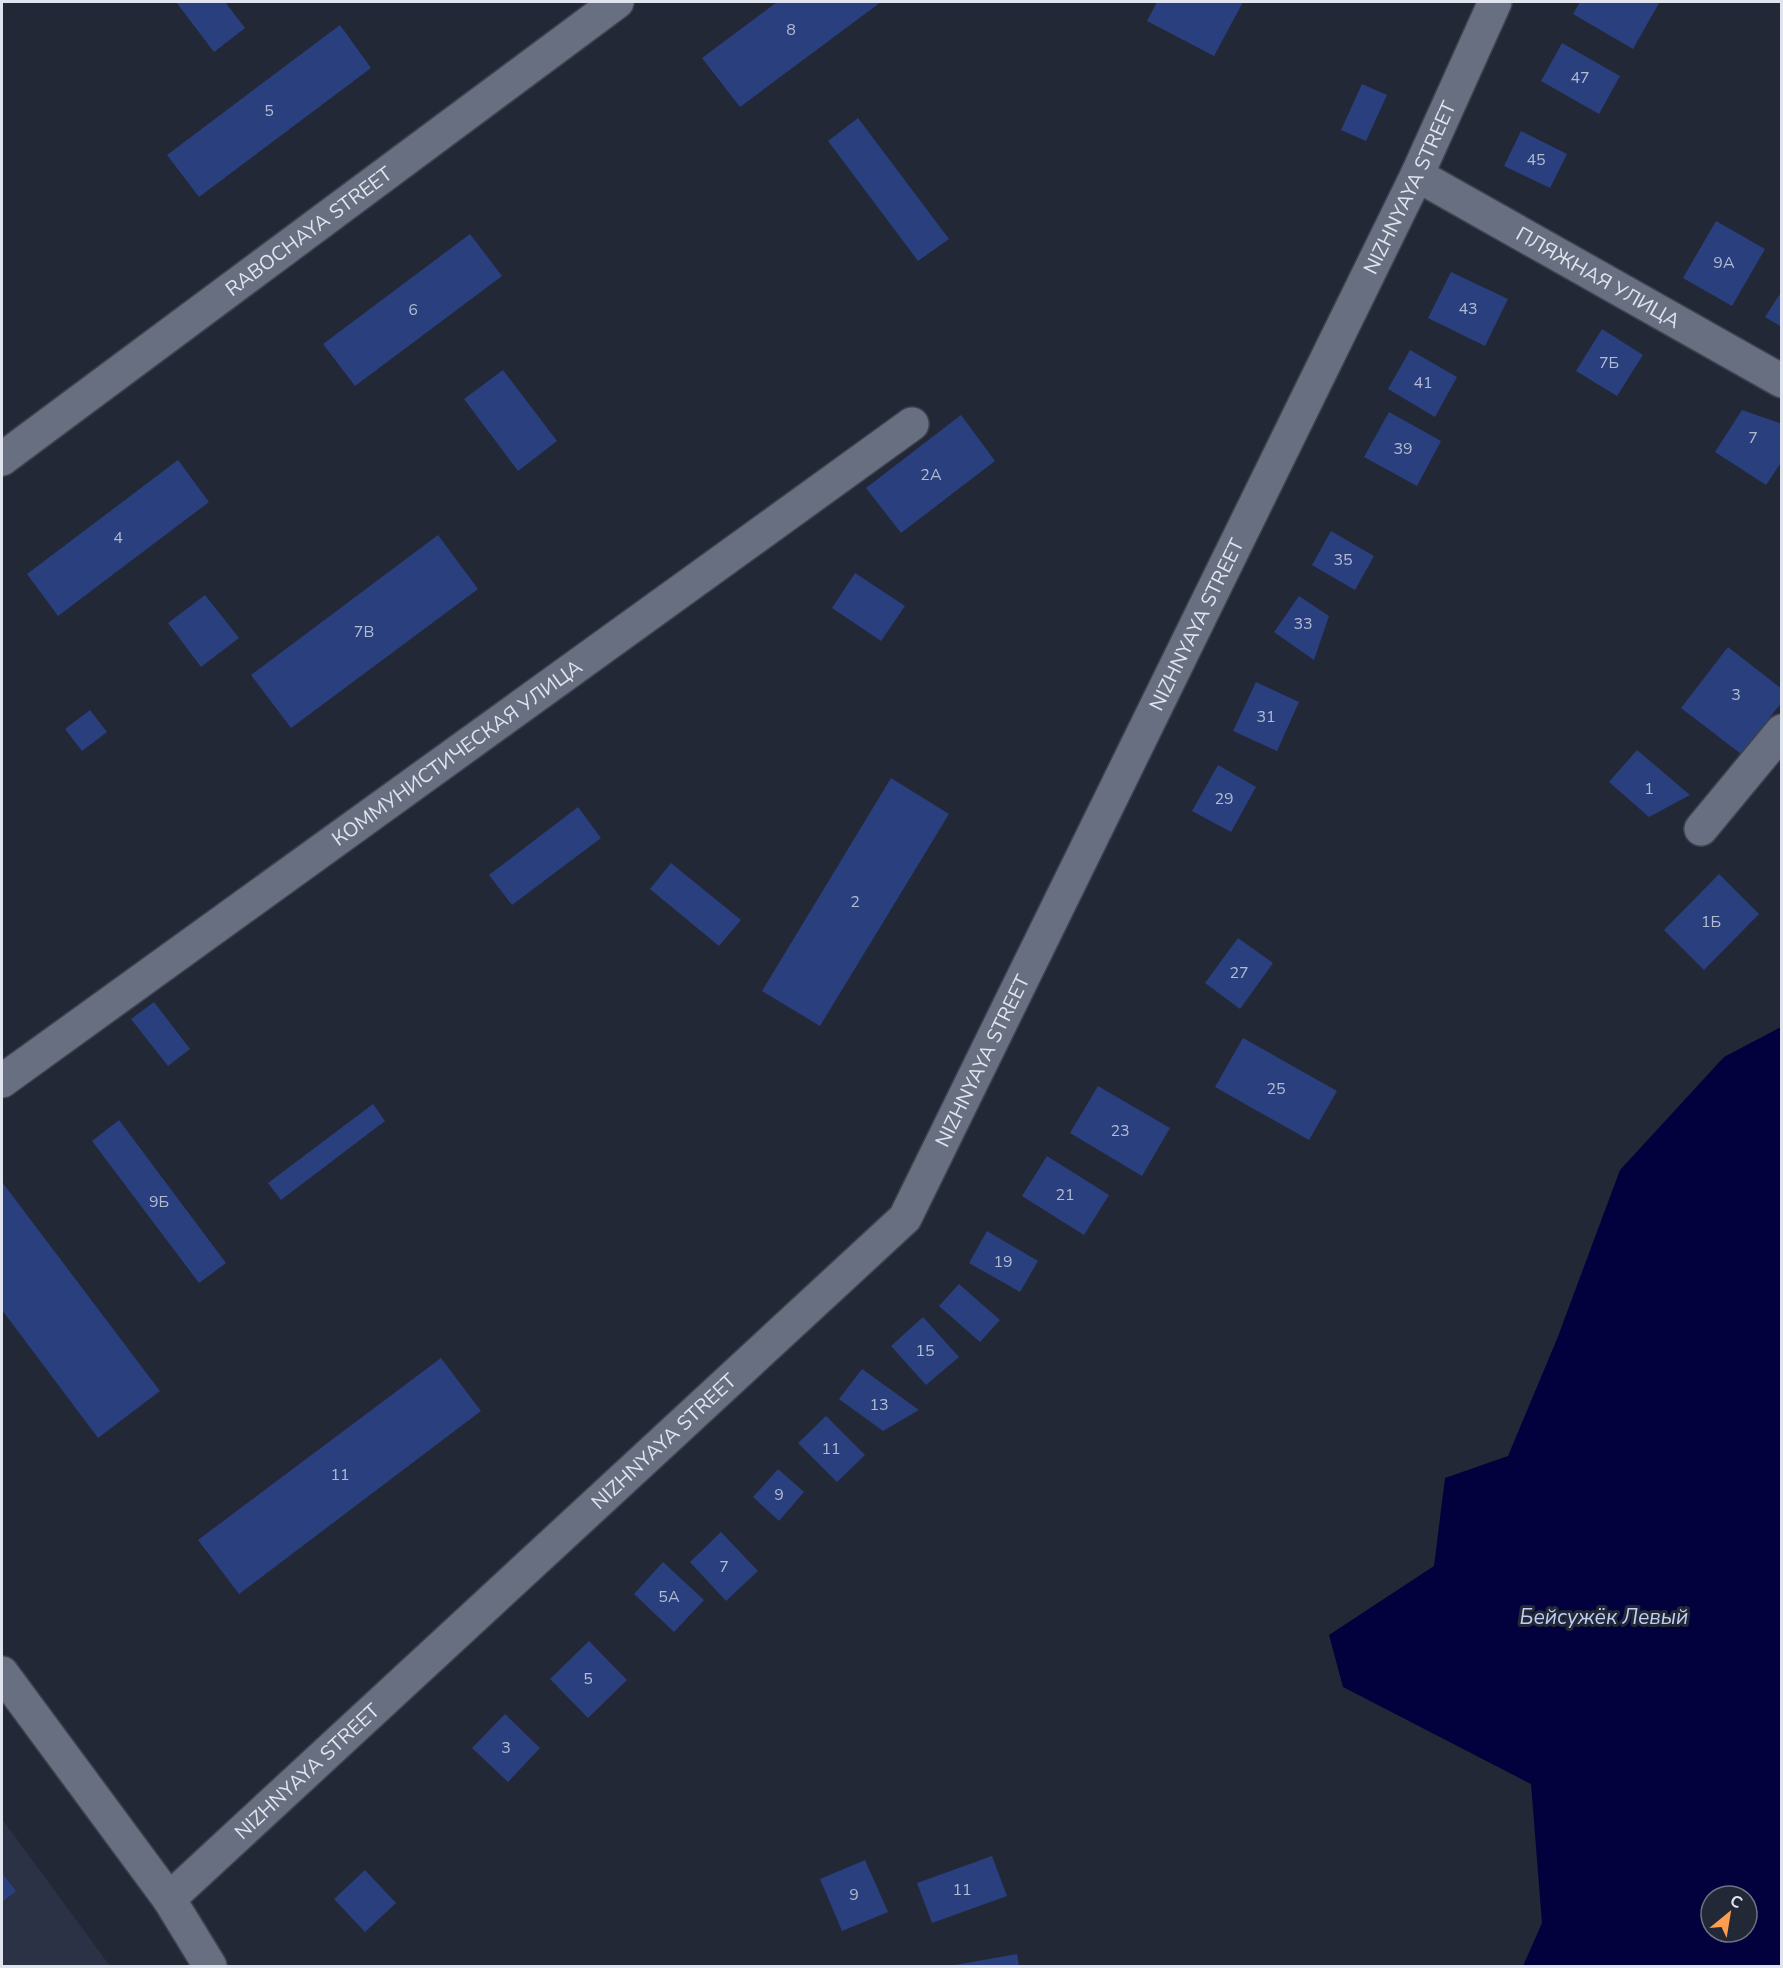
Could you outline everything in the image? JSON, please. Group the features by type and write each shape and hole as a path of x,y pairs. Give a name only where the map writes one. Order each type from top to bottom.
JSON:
{"street":[{"name":"RABOCHAYA STREET","path":"2,459 617,2"},
{"name":"NIZHNYAYA STREET","path":"169,1899 905,1218 1416,175 1495,2"},
{"name":"ПЛЯЖНАЯ УЛИЦА","path":"1416,175 1782,381"},
{"name":"КОММУНИСТИЧЕСКАЯ УЛИЦА","path":"2,1081 912,424"},
{"path":"1701,829 1782,731"},
{"path":"2,1673 169,1899 210,1966"}],"shaded area":[{"path":"2,1819 110,1966 2,1966"}],"water":[{"name":"Бейсужёк Левый","path":"1781,1027 1781,1966 1523,1966 1542,1923 1531,1784 1343,1687 1329,1635 1434,1566 1445,1478 1508,1456 1557,1339 1620,1170 1724,1057"}],"building":[{"path":"176,2 225,2 245,28 214,52"},
{"path":"777,2 881,2 740,107 702,58"},
{"path":"1157,2 1243,2 1214,56 1147,21"},
{"path":"1580,2 1659,3 1633,49 1573,14"},
{"path":"340,25 371,68 199,197 167,155"},
{"path":"1562,43 1620,76 1599,114 1541,81"},
{"path":"1362,84 1387,95 1366,141 1341,130"},
{"path":"858,118 949,239 918,261 828,141"},
{"path":"1521,131 1567,154 1550,188 1504,166"},
{"path":"1716,221 1765,249 1732,306 1683,278"},
{"path":"470,234 502,276 355,386 323,344"},
{"path":"1451,272 1508,299 1485,346 1428,318"},
{"path":"1782,291 1782,327 1765,317"},
{"path":"1602,329 1643,355 1617,396 1576,371"},
{"path":"1410,350 1457,377 1435,417 1388,389"},
{"path":"503,370 557,441 518,471 464,399"},
{"path":"1742,410 1782,424 1782,461 1766,485 1715,452"},
{"path":"1389,412 1441,441 1417,486 1364,457"},
{"path":"961,415 995,461 901,533 866,488"},
{"path":"178,460 209,502 58,616 27,574"},
{"path":"1331,531 1374,556 1355,590 1312,565"},
{"path":"438,535 478,589 291,728 251,675"},
{"path":"855,573 905,606 881,641 832,608"},
{"path":"205,595 239,638 201,667 168,623"},
{"path":"1299,596 1329,616 1314,660 1274,632"},
{"path":"1728,647 1782,689 1782,702 1741,754 1681,708"},
{"path":"1256,682 1299,702 1277,751 1233,731"},
{"path":"90,710 107,732 82,751 65,729"},
{"path":"1637,750 1690,795 1649,817 1609,782"},
{"path":"1218,765 1256,787 1231,832 1192,811"},
{"path":"891,778 949,814 820,1026 762,991"},
{"path":"578,807 601,838 512,905 489,875"},
{"path":"671,863 741,920 719,946 650,889"},
{"path":"1719,874 1759,914 1704,970 1664,930"},
{"path":"1238,938 1273,963 1240,1009 1205,983"},
{"path":"154,1002 190,1049 168,1066 131,1019"},
{"path":"1243,1038 1337,1091 1309,1140 1215,1087"},
{"path":"1098,1086 1170,1128 1142,1176 1070,1133"},
{"path":"373,1104 385,1121 281,1200 268,1183"},
{"path":"119,1120 226,1263 199,1283 92,1141"},
{"path":"1047,1156 1109,1195 1084,1235 1022,1196"},
{"path":"2,1182 160,1391 98,1438 2,1310"},
{"path":"987,1231 1038,1261 1020,1292 969,1263"},
{"path":"959,1284 1000,1320 980,1342 939,1306"},
{"path":"923,1317 959,1357 926,1385 891,1346"},
{"path":"441,1358 481,1411 239,1594 198,1540"},
{"path":"862,1369 919,1410 883,1431 839,1399"},
{"path":"826,1416 865,1455 837,1482 798,1443"},
{"path":"778,1469 804,1492 779,1521 753,1497"},
{"path":"721,1532 758,1571 726,1601 690,1562"},
{"path":"663,1562 704,1600 674,1632 634,1594"},
{"path":"589,1641 627,1680 588,1718 550,1679"},
{"path":"505,1714 540,1748 508,1782 472,1748"},
{"path":"992,1856 1007,1896 932,1923 917,1883"},
{"path":"865,1860 888,1912 842,1931 820,1879"},
{"path":"365,1870 396,1903 365,1932 334,1899"},
{"path":"2,1873 16,1891 2,1902"},
{"path":"1017,1954 1019,1966 955,1965"}]}
